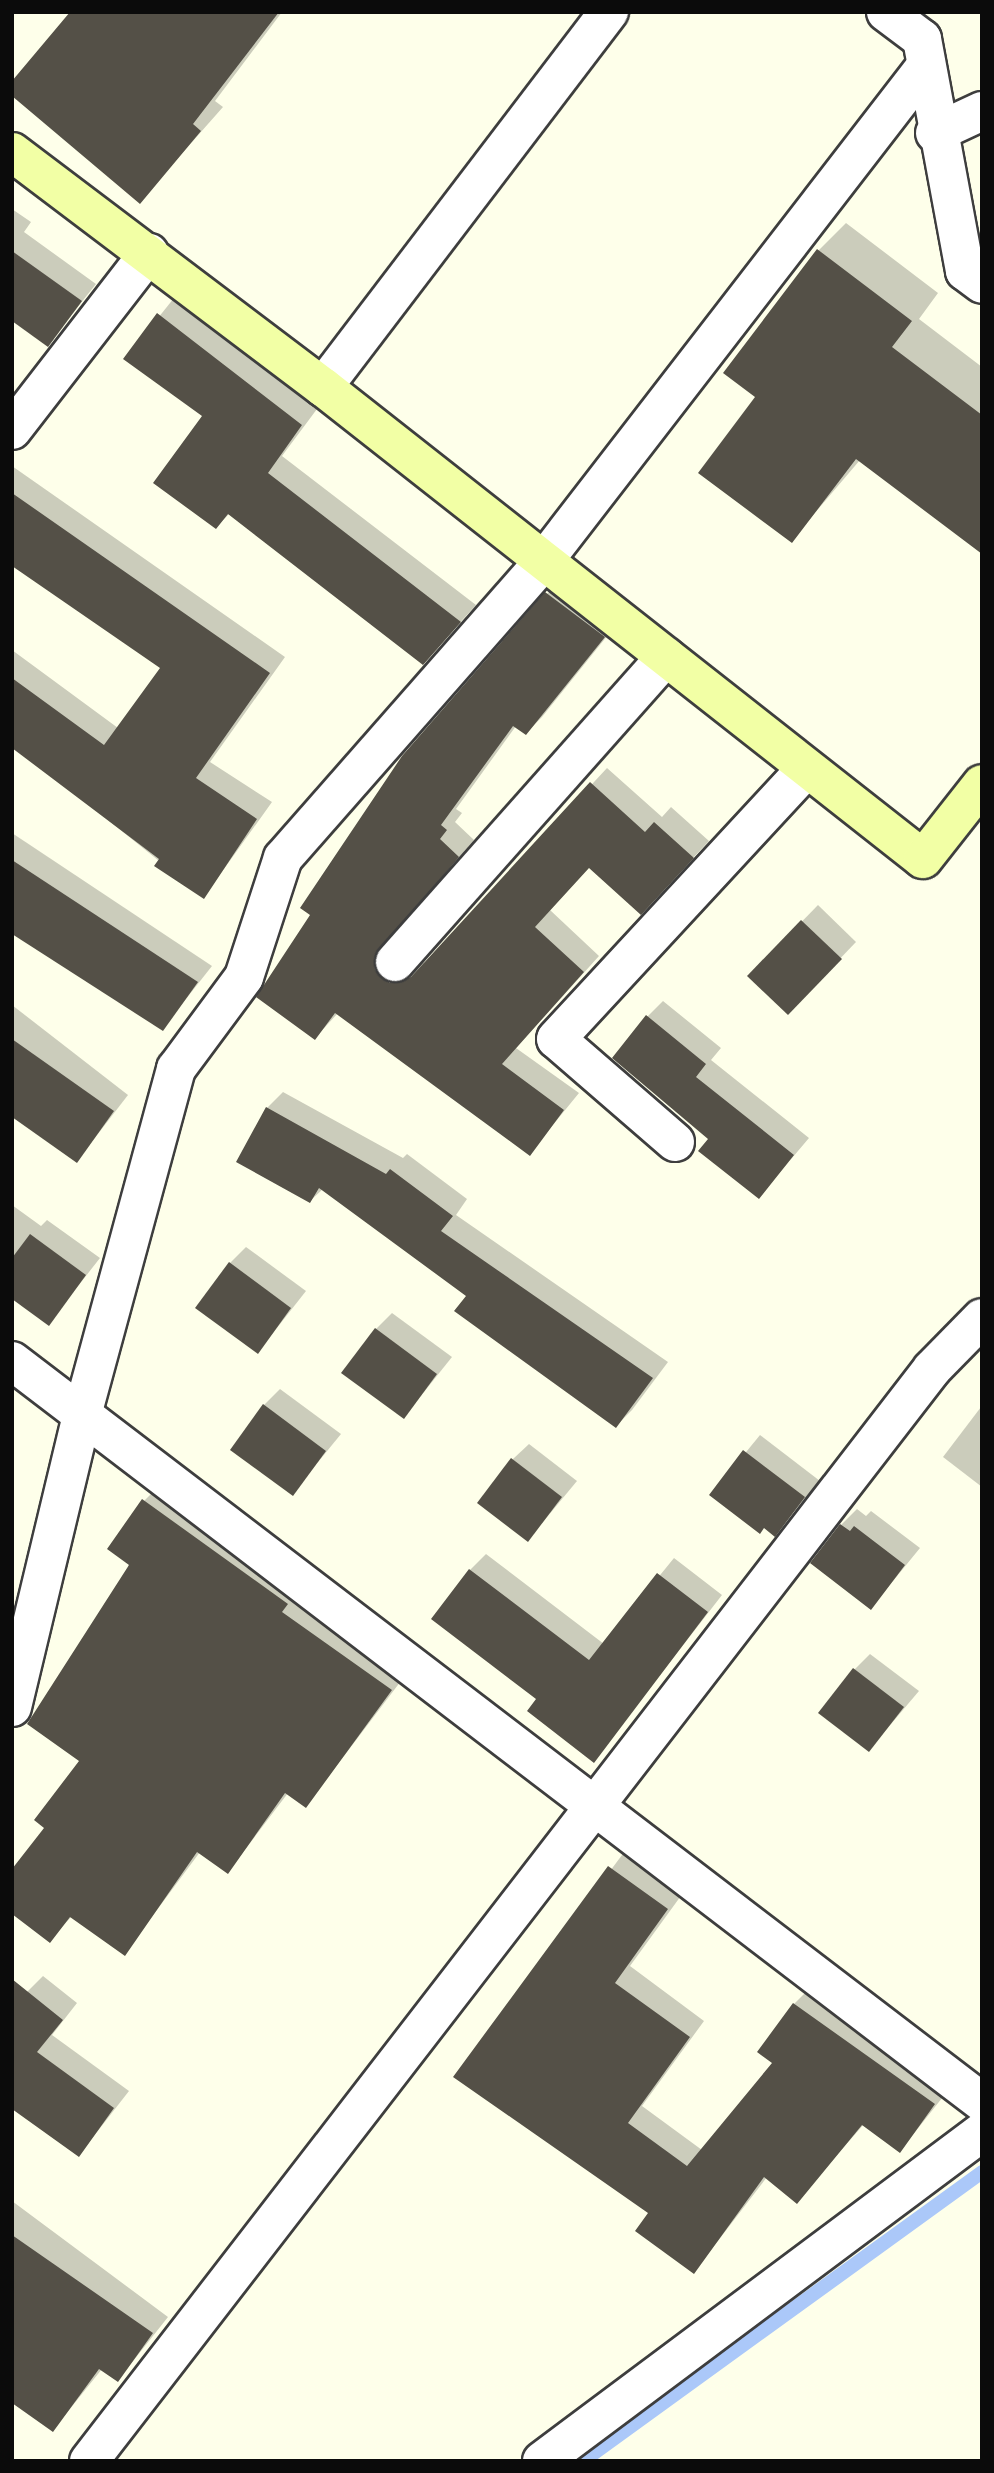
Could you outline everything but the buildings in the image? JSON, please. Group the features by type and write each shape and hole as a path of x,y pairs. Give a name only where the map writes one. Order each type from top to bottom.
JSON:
{"street":[{"path":"324,387 609,12"},
{"path":"887,12 922,39 935,133 965,271 982,284"},
{"path":"12,1707 82,1415 176,1069 244,976 283,858 543,562 926,66"},
{"path":"935,133 982,111"},
{"path":"12,152 324,387 923,859 982,784"},
{"path":"12,430 149,253"},
{"path":"395,962 666,657"},
{"path":"675,1142 556,1039 807,768"},
{"path":"89,2461 593,1804 932,1369 982,1318"},
{"path":"12,1361 982,2102"},
{"path":"542,2461 982,2133"}],"waterway":[{"path":"583,2461 982,2172"}]}
